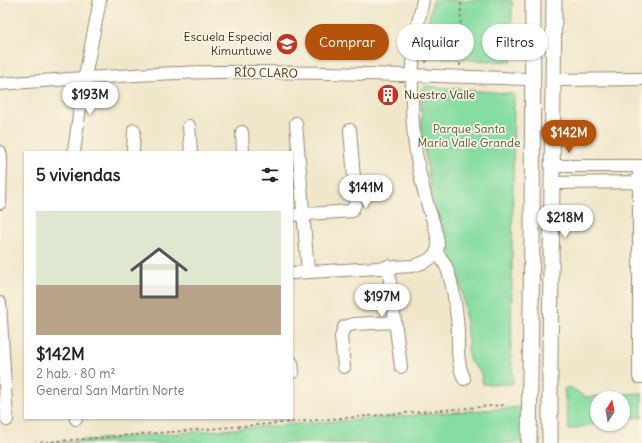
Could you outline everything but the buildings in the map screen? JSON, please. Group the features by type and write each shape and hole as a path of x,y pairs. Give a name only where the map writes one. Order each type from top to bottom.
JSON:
{"main road":[{"path":"529,443 532,239 531,79 533,0"},
{"path":"550,443 554,0"},
{"path":"531,79 553,80"},
{"path":"532,239 551,239"}],"street":[{"path":"74,151 84,78 100,0"},
{"path":"293,273 406,266 419,264 432,258 436,253 438,242 427,204 419,168 412,102 418,76 418,28 423,0"},
{"name":"RÍO CLARO","path":"0,84 84,78 214,72 531,79"},
{"path":"553,80 642,79"},
{"path":"296,123 298,214 308,272"},
{"path":"190,126 190,151"},
{"path":"133,151 134,130"},
{"path":"298,214 352,211 356,202 350,130"},
{"path":"242,132 243,151"},
{"path":"0,152 0,203"},
{"path":"552,166 641,166 641,330 639,377 642,377"},
{"path":"552,183 641,182"},
{"path":"436,253 446,266 453,290 458,330 458,358 459,366 464,379"},
{"path":"388,266 402,367"},
{"path":"0,302 3,405 7,420"},
{"path":"344,366 341,337 344,327 354,324 395,322"}],"path":[{"path":"460,77 461,0"},
{"path":"418,76 430,23"},
{"path":"34,443 504,405"}],"green space":[{"path":"433,0 512,0 512,24 482,24 482,60 511,60 511,62 474,60 474,24 428,24"},
{"name":"Parque Santa María Valle Grande","path":"425,86 514,94 511,352 513,384 483,384 480,371 470,362 463,295 456,267 439,224 432,198 422,134 421,90"},
{"path":"570,387 585,397 590,397 590,425 569,430 564,389"},
{"path":"642,393 642,417 630,418 630,394"},
{"path":"523,407 524,443 48,443"}],"place":[{"name":"Escuela Especial Kimuntuwe","path":"287,44"},
{"name":"Nuestro Valle","path":"388,95"}]}
